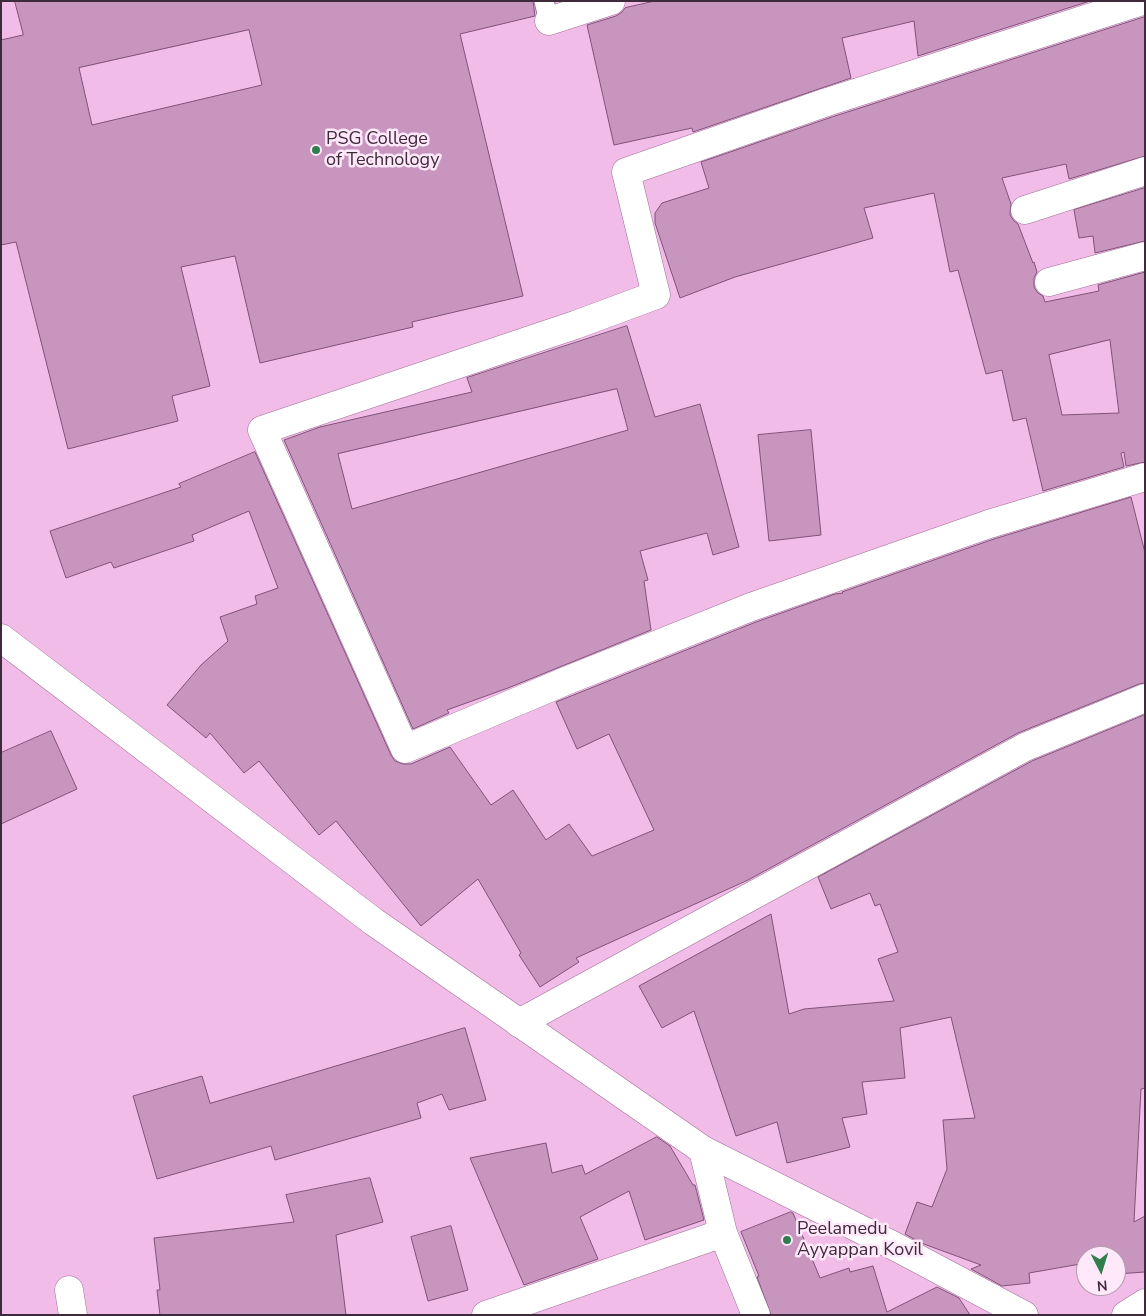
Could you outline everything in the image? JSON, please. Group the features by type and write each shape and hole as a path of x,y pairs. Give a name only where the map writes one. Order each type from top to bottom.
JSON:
{"street":[{"path":"547,11 611,1"},
{"path":"1142,1 836,99 626,172 656,295 575,325 262,430 405,749 568,680 751,607 989,524 1145,477"},
{"path":"1025,210 1145,171"},
{"path":"1049,282 1145,256"},
{"path":"1,638 374,922 703,1150 894,1246 1024,1315"},
{"path":"519,1023 1025,747 1145,698"},
{"path":"703,1150 723,1233 756,1315"},
{"path":"486,1315 723,1233"},
{"path":"1126,1315 1145,1303"}],"building":[{"name":"PSG College of Technology","path":"15,1 533,1 535,16 460,34 523,296 412,322 413,327 260,363 235,256 181,267 210,386 172,396 178,421 68,449 16,242 1,245 1,40 23,35","holes":["249,30 262,85 92,125 79,68"]},
{"path":"655,1 1090,1 918,56 914,21 842,38 851,78 693,132 692,128 614,145 587,25 616,16 625,8"},
{"path":"1145,17 1145,156 1069,179 1066,164 1002,178 1011,204 1010,215 1018,224 1037,272 1034,278 1034,287 1043,296 1045,302 1099,291 1098,285 1145,272 1145,462 1126,466 1124,452 1121,453 1124,467 1043,491 1026,418 1013,421 1002,370 986,374 958,270 950,272 934,193 864,208 873,238 735,277 680,298 655,223 655,213 662,203 709,188 701,162 832,117","holes":["1110,340 1119,413 1062,415 1049,355"]},
{"path":"1145,188 1145,241 1095,253 1093,236 1079,238 1074,210"},
{"path":"627,326 655,417 700,404 739,547 713,555 707,533 640,551 648,580 644,581 651,630 508,688 447,710 449,713 413,729 284,440 320,427 472,392 467,378","holes":["617,389 628,430 352,509 338,454"]},
{"path":"811,430 821,535 769,541 758,435"},
{"path":"255,452 395,761 411,764 450,747 491,805 513,790 546,840 569,824 592,856 654,830 609,734 577,749 556,702 756,622 994,539 1131,497 1145,553 1145,683 1018,733 748,880 576,958 579,962 540,987 519,955 521,953 478,879 421,926 336,821 319,835 259,761 244,773 210,733 206,738 167,705 201,665 228,641 220,617 257,604 255,596 278,588 249,511 192,535 194,541 114,568 111,562 66,578 50,531 181,487 179,484"},
{"path":"1145,715 1145,1088 1141,1089 1134,1222 1145,1216 1145,1272 1126,1273 1126,1246 1076,1246 1076,1265 1029,1273 1030,1283 1002,1286 971,1269 981,1265 921,1243 905,1234 917,1202 932,1207 947,1169 943,1120 975,1118 951,1017 900,1028 905,1078 862,1082 867,1114 842,1118 850,1147 787,1163 777,1122 736,1136 694,1011 662,1028 639,986 771,914 789,1014 804,1009 894,1001 878,959 898,952 880,904 875,906 870,893 831,909 818,877 1032,761"},
{"path":"51,731 77,789 1,824 1,753"},
{"path":"465,1028 486,1100 449,1110 442,1094 417,1103 421,1118 275,1160 271,1146 157,1179 133,1096 202,1076 210,1103"},
{"path":"657,1137 670,1146 693,1185 695,1185 704,1220 645,1240 629,1191 580,1217 598,1259 524,1285 470,1158 546,1143 552,1173 582,1165 585,1174"},
{"path":"370,1178 383,1222 336,1235 346,1315 160,1315 157,1290 160,1290 154,1238 294,1222 286,1195"},
{"path":"791,1212 820,1278 849,1268 850,1272 873,1266 887,1312 937,1287 959,1298 970,1315 771,1315 757,1277 759,1276 741,1232"},
{"path":"451,1226 468,1290 428,1301 411,1237"}],"place":[{"name":"PSG College of Technology","path":"316,150"},
{"name":"Peelamedu Ayyappan Kovil","path":"787,1240"}]}
